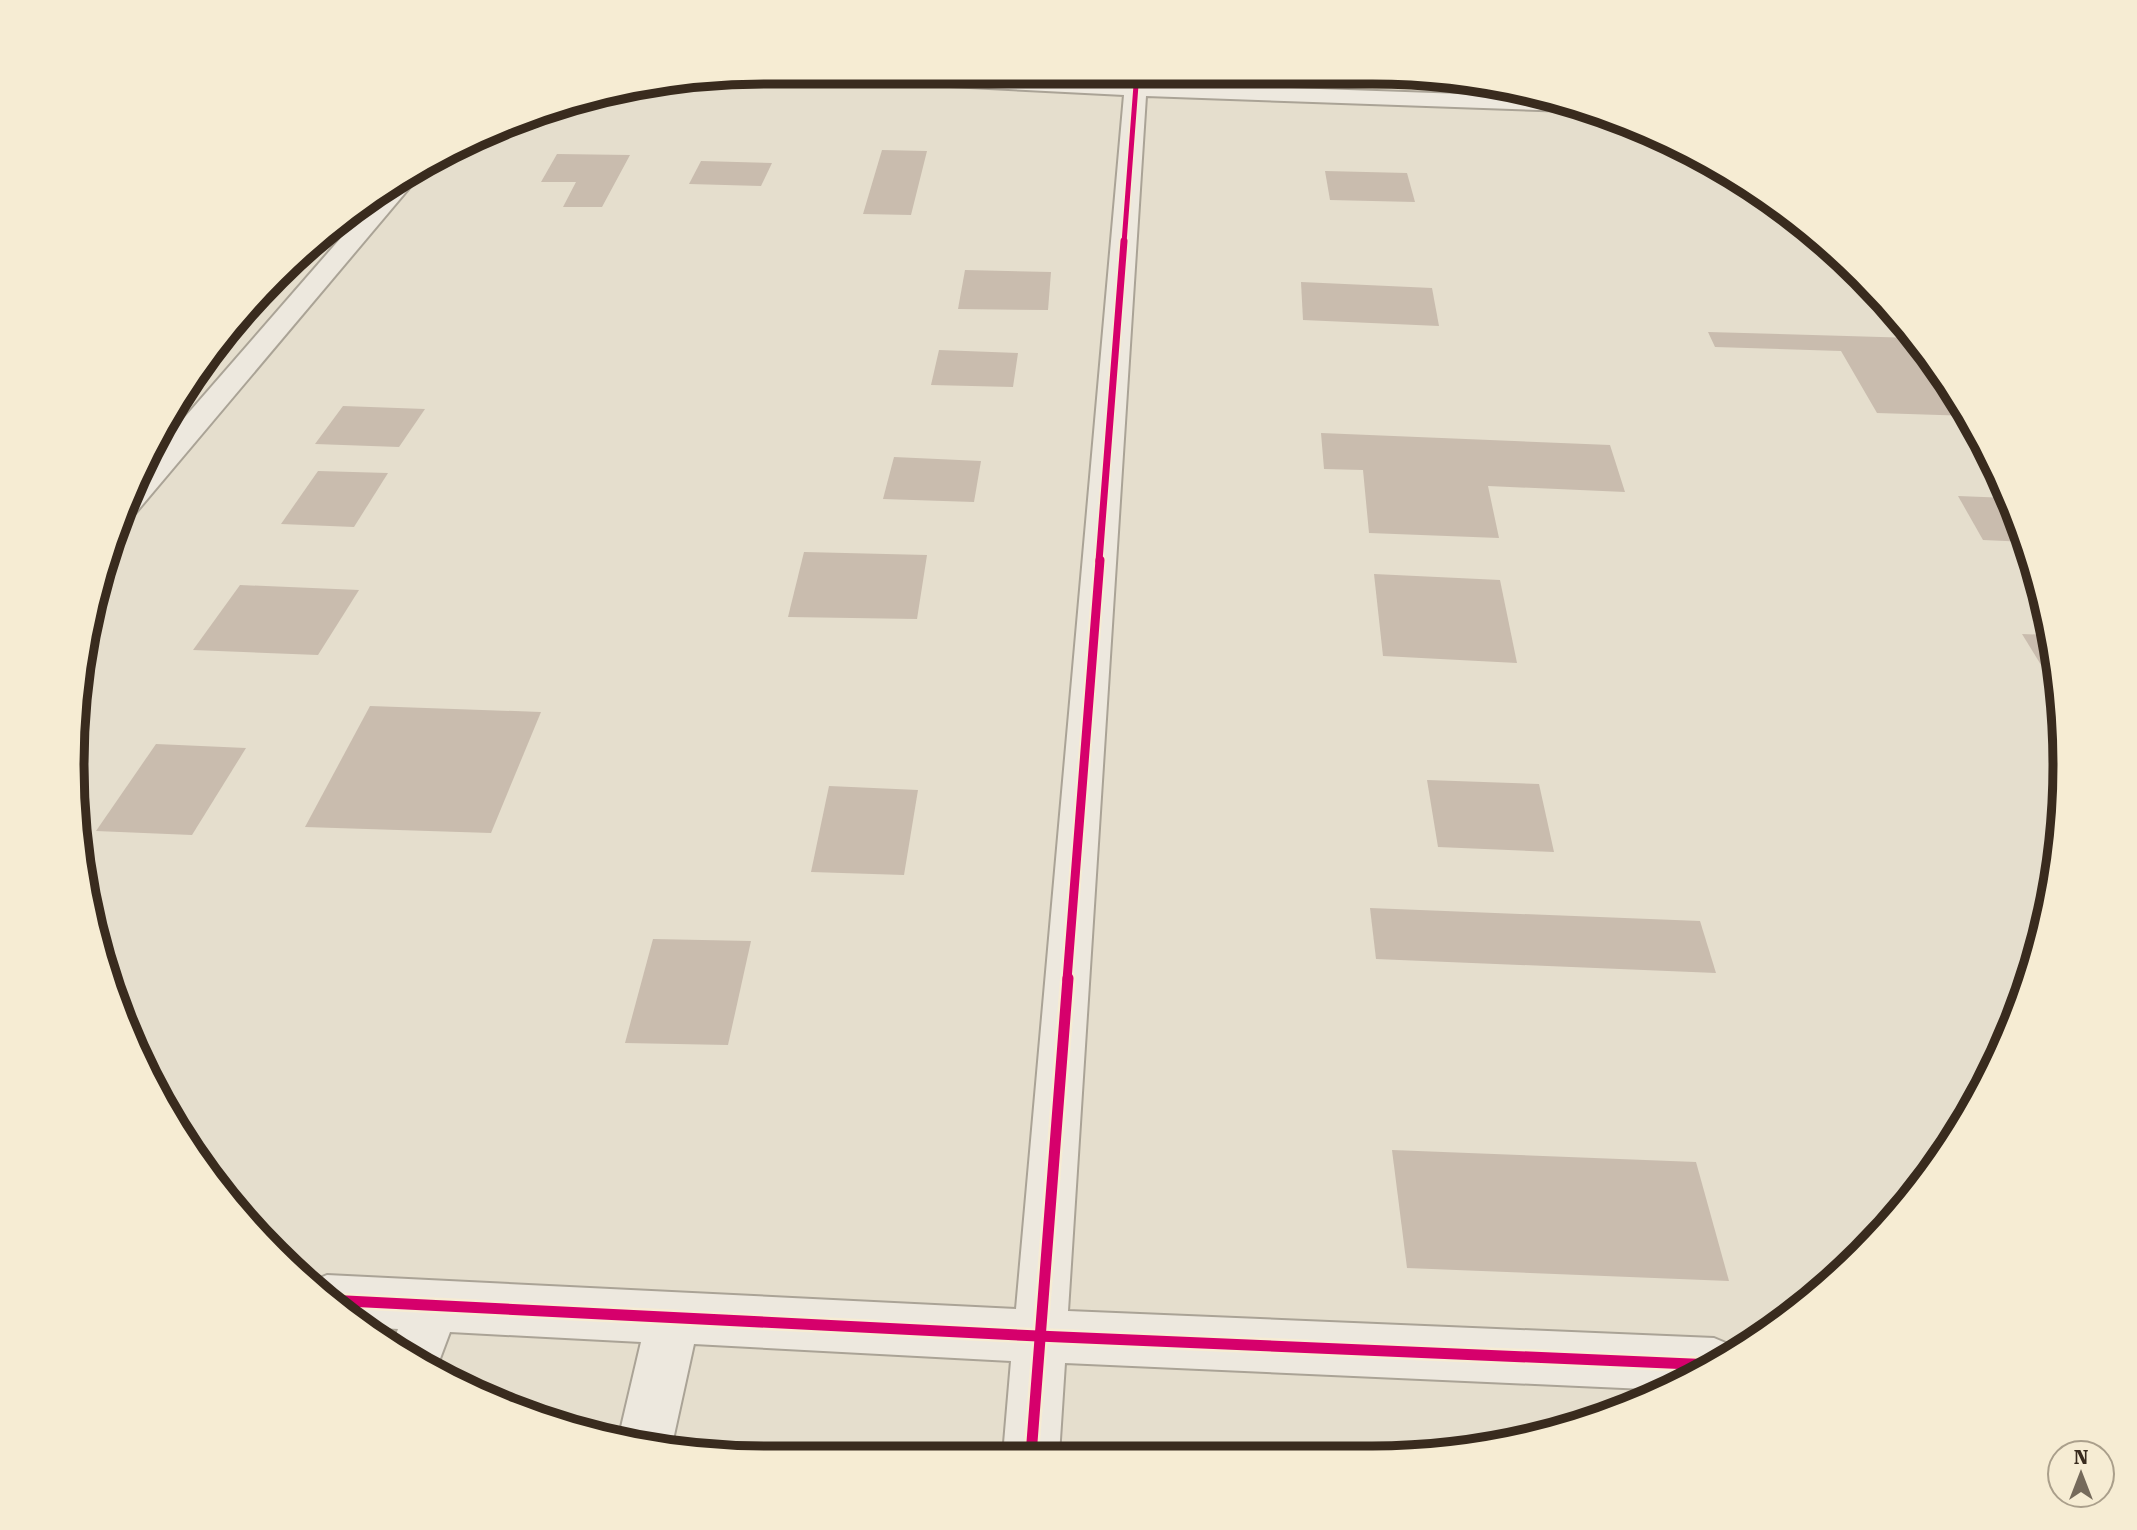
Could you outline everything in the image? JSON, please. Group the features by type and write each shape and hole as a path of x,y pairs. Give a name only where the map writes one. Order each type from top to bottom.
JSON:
{"street":[{"path":"1032,1446 1136,84"},
{"path":"1208,84 1524,102"},
{"path":"147,480 388,199"},
{"path":"345,1301 1038,1336 1695,1364"},
{"path":"417,1350 433,1306"},
{"path":"647,1435 673,1318"}],"building":[{"path":"882,150 927,151 911,215 863,214"},
{"path":"557,154 630,155 602,207 563,207 576,182 541,182"},
{"path":"701,161 772,163 761,186 689,184"},
{"path":"1325,171 1407,173 1415,202 1330,200"},
{"path":"965,270 1051,272 1048,310 958,309"},
{"path":"1301,282 1432,288 1439,326 1303,320"},
{"path":"1708,332 1902,338 1956,416 1877,413 1841,351 1715,347"},
{"path":"939,350 1018,353 1013,387 931,385"},
{"path":"343,406 425,409 399,447 315,444"},
{"path":"1321,433 1610,445 1625,492 1488,486 1499,538 1369,533 1363,470 1324,469"},
{"path":"894,457 981,461 974,502 883,499"},
{"path":"318,471 388,473 354,527 281,524"},
{"path":"1958,496 1998,498 2015,541 1983,540"},
{"path":"804,552 927,555 917,619 788,617"},
{"path":"1374,574 1500,580 1517,663 1383,656"},
{"path":"240,585 359,590 318,655 193,650"},
{"path":"2022,634 2040,635 2047,674"},
{"path":"370,706 541,712 491,833 305,827"},
{"path":"156,744 246,748 192,835 96,831"},
{"path":"1427,780 1539,784 1554,852 1438,847"},
{"path":"829,786 918,790 904,875 811,872"},
{"path":"1370,908 1700,921 1716,973 1376,959"},
{"path":"653,939 751,941 728,1045 625,1043"},
{"path":"1392,1150 1696,1162 1729,1281 1407,1268"}],"cycle path":[{"path":"1032,1446 1136,84"},
{"path":"345,1301 1038,1336 1695,1364"}]}
